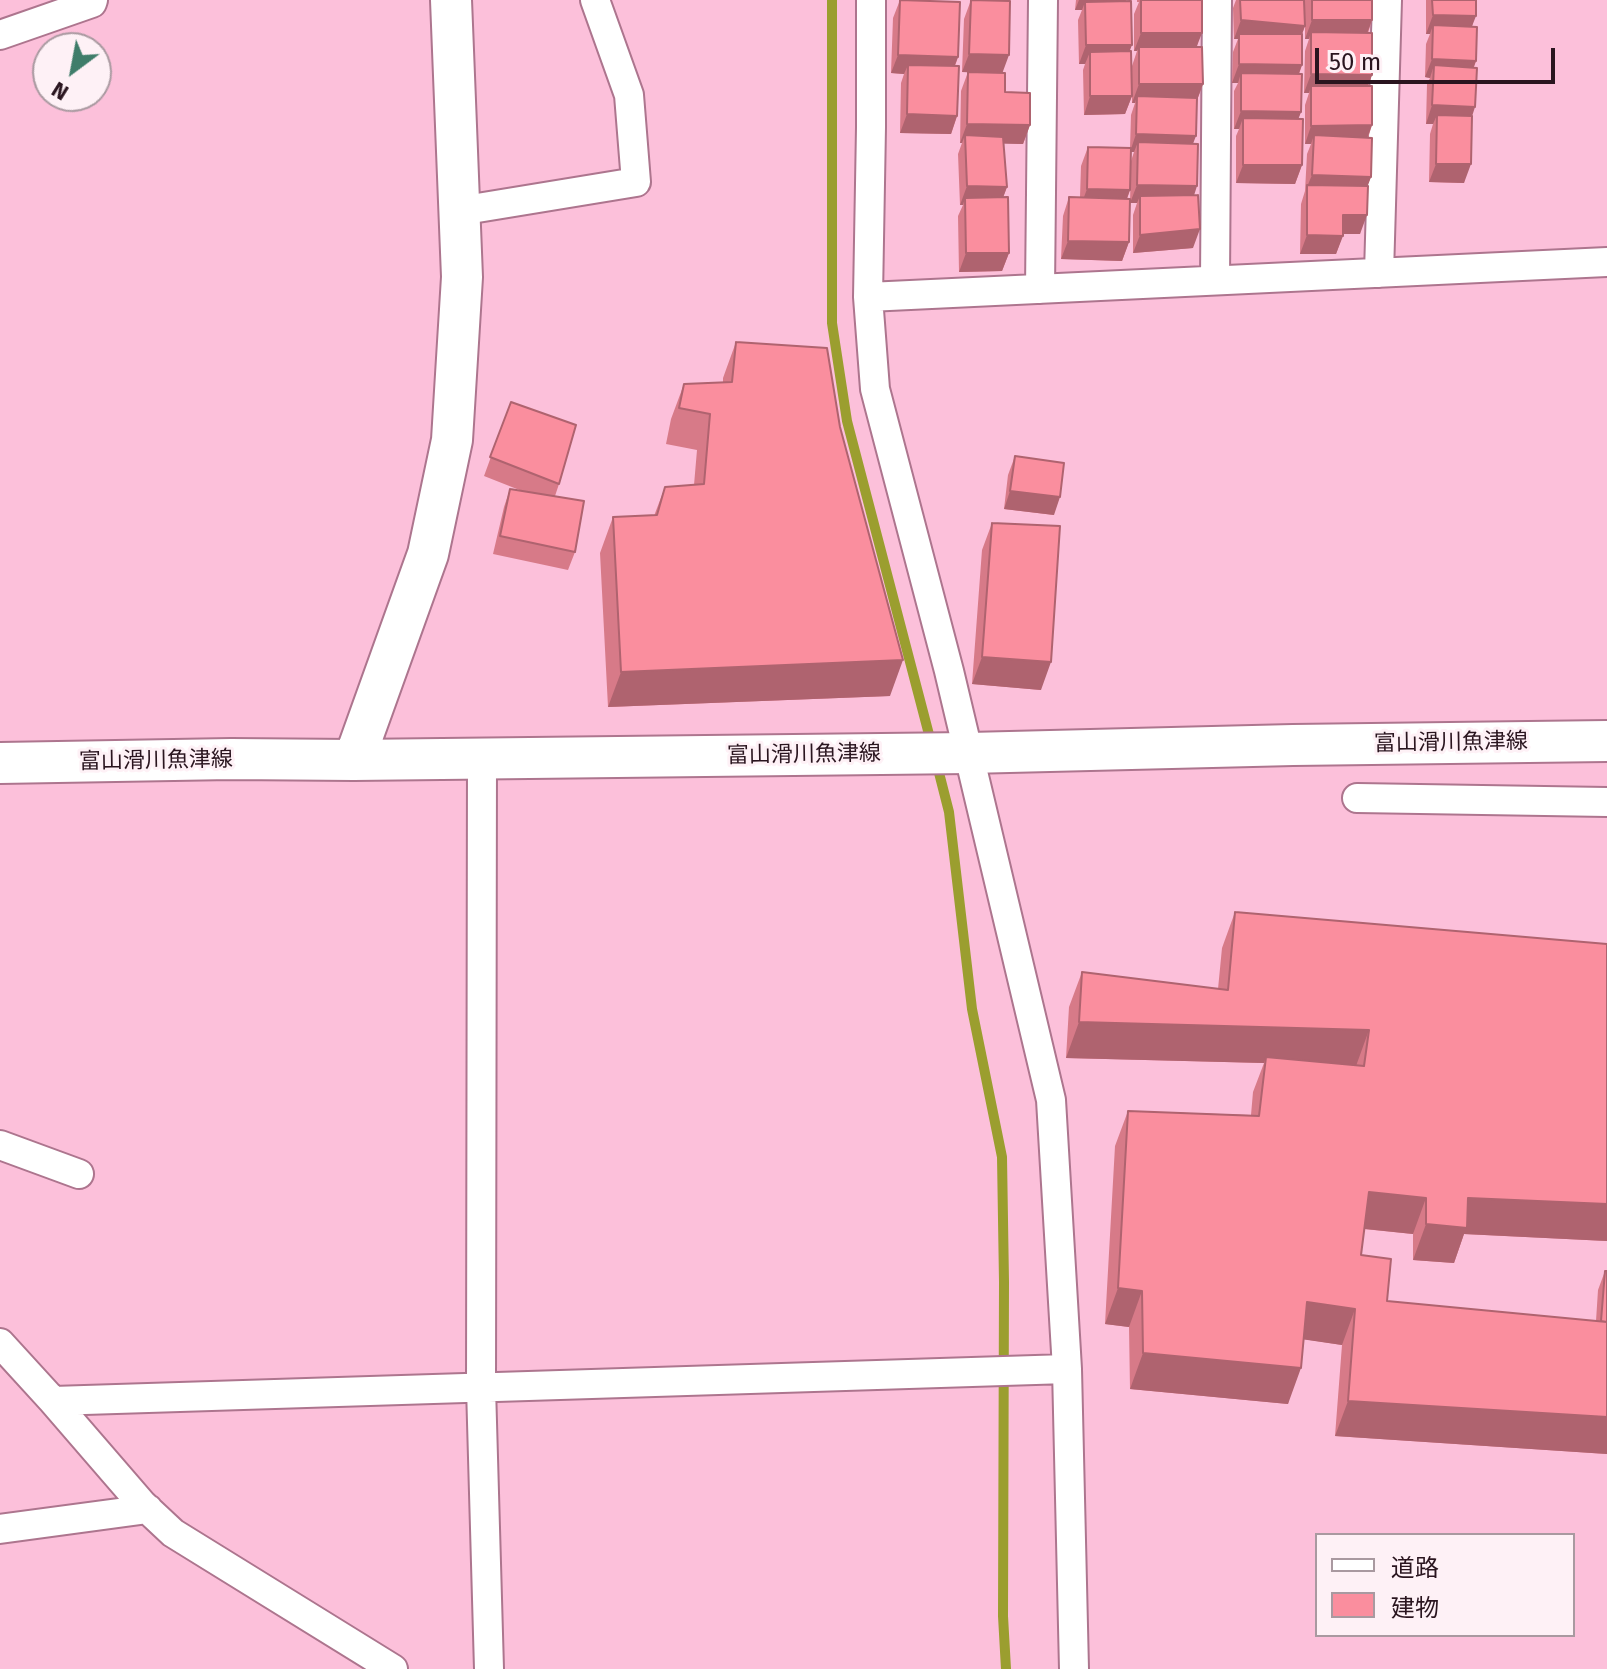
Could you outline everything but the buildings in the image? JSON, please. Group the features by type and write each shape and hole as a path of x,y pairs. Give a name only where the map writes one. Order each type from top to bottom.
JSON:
{"main road":[{"path":"354,760 428,554 452,440 462,277 451,0"},
{"name":"富山滑川魚津線","path":"0,763 969,753 1607,741"}],"street":[{"path":"0,35 92,3 93,0"},
{"path":"459,211 636,182 629,95 595,0"},
{"path":"871,0 868,297 875,389 969,753 1051,1100 1081,1668"},
{"path":"1040,289 1043,0"},
{"path":"1215,280 1217,0"},
{"path":"1379,273 1387,0"},
{"path":"868,297 1607,262"},
{"path":"482,758 481,1387 489,1669"},
{"path":"1357,798 1607,802"},
{"path":"0,1145 79,1174"},
{"path":"5,1359 53,1401 173,1533 393,1669"},
{"path":"53,1401 1067,1369"},
{"path":"0,1529 148,1509"}],"waterway":[{"path":"832,0 832,323 847,421 932,746"},
{"path":"936,761 949,812 972,1009 1002,1157 1003,1616 1006,1669"}]}
